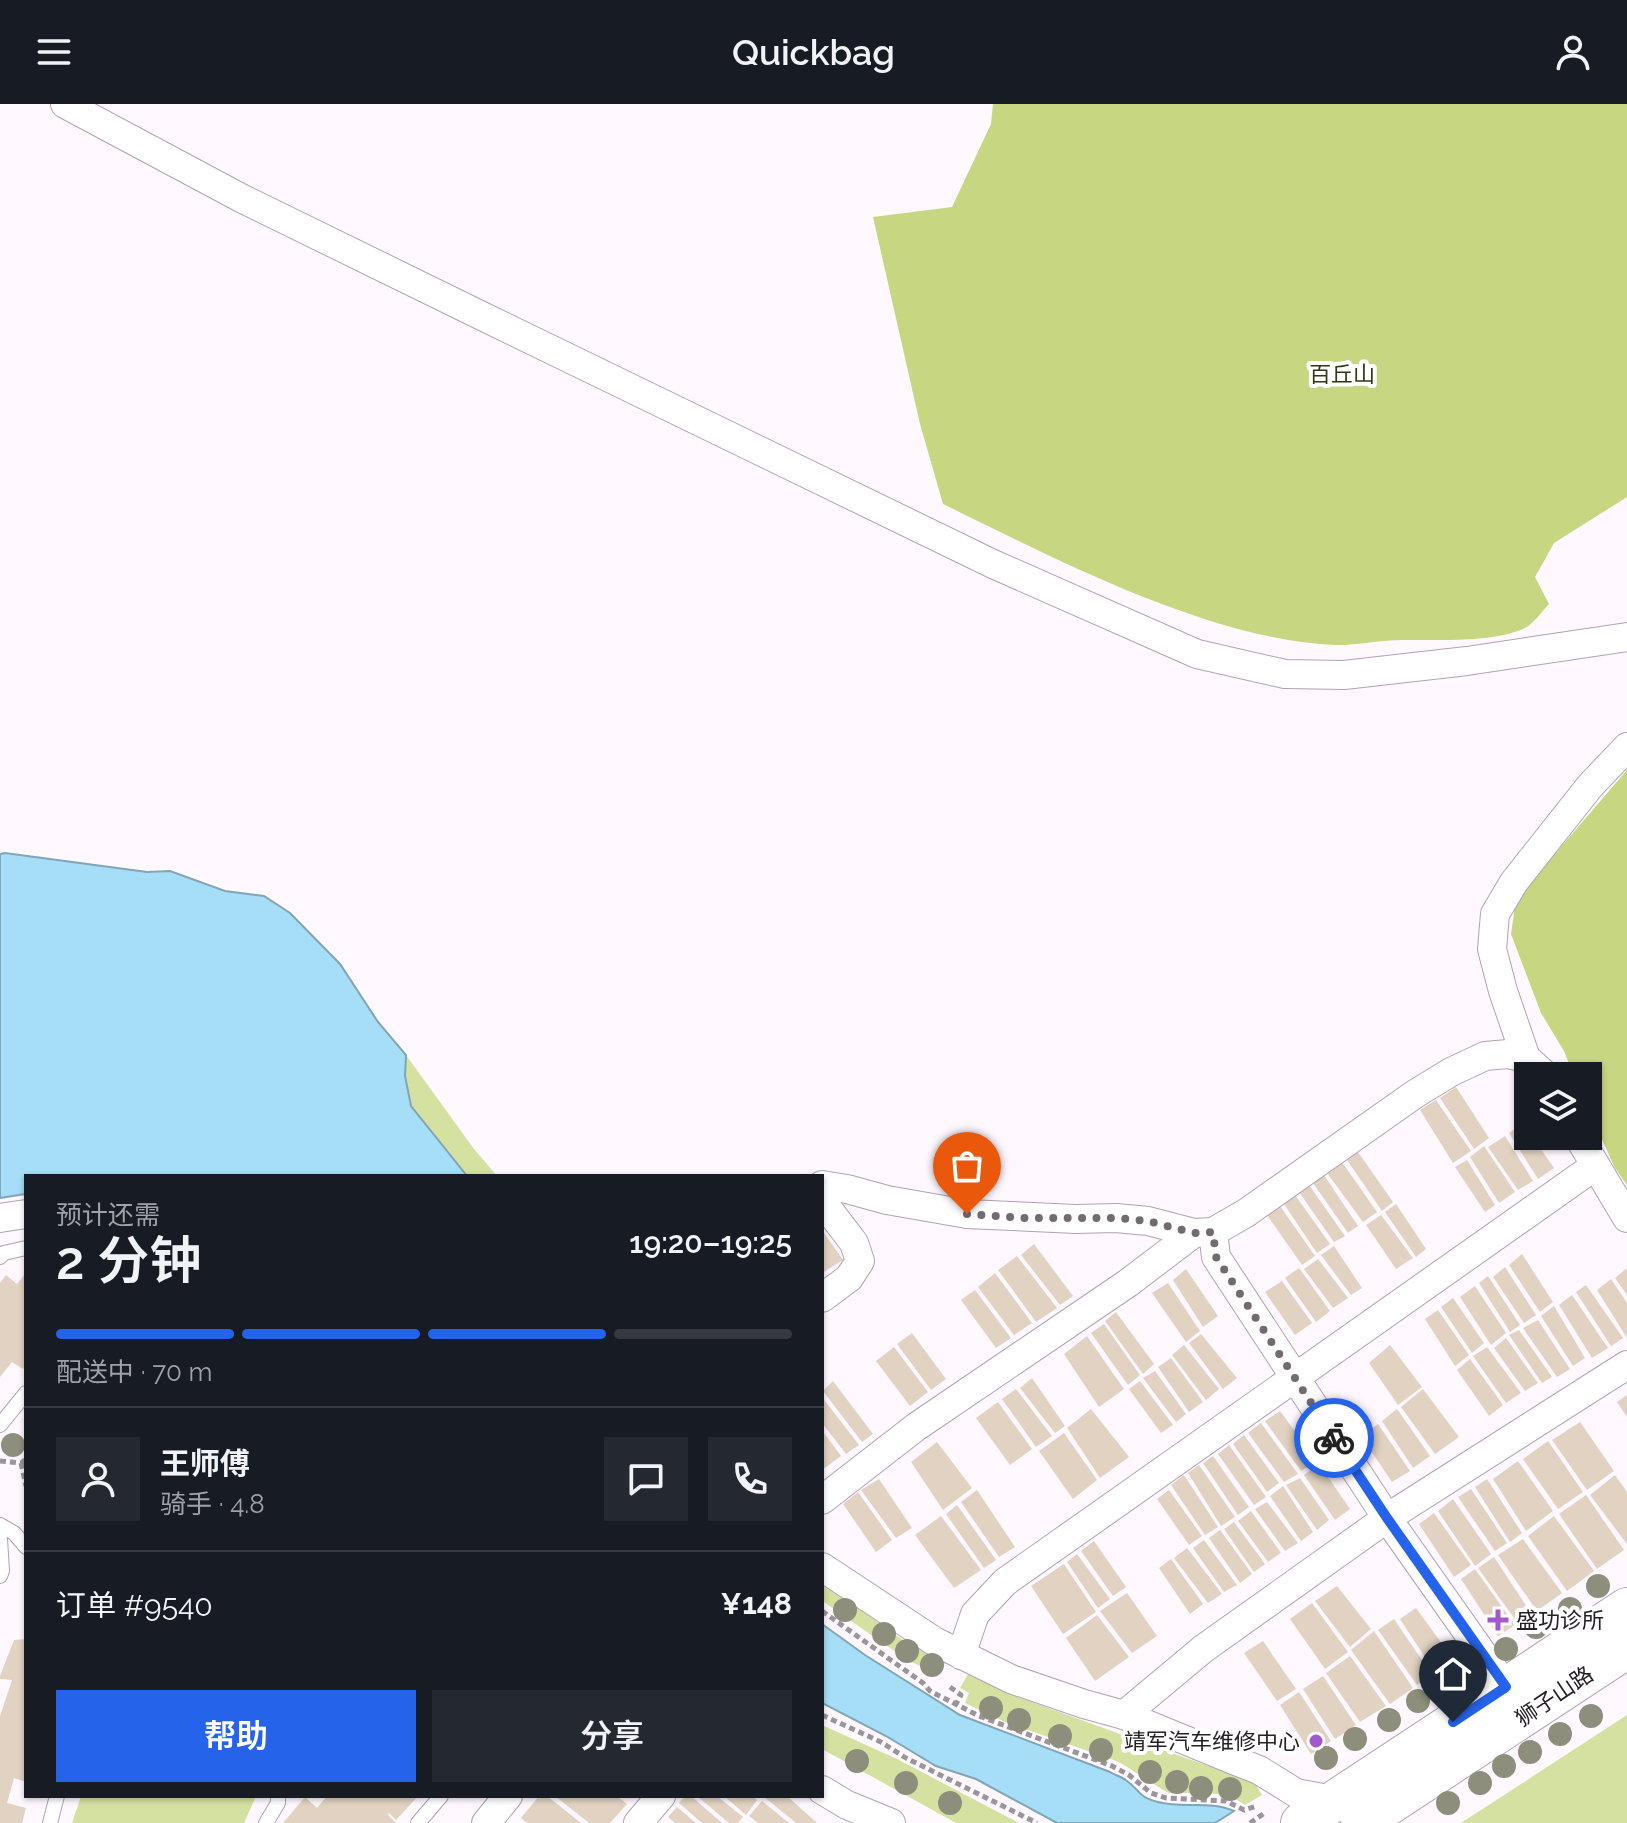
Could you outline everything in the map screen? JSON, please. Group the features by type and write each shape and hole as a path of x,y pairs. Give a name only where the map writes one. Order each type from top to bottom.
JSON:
{"main road":[{"name":"狮子山路","path":"1327,1815 1506,1687 1627,1608"},
{"name":"狮子山路","path":"1327,1815 1627,1648"}],"street":[{"path":"65,104 241,198 468,309 993,564 1197,654 1285,674 1344,675 1467,661 1627,637"},
{"path":"1534,1062 1503,991 1492,949 1495,914 1514,882 1590,786 1627,747"},
{"path":"824,1498 916,1427 1204,1232 1246,1213 1415,1094 1485,1056 1508,1054 1525,1062"},
{"path":"1586,1150 1627,1218"},
{"path":"961,1655 975,1614 1005,1582 1595,1166"},
{"path":"824,1185 967,1214 1063,1219 1116,1218 1204,1232"},
{"path":"824,1204 854,1243 860,1261 849,1278 824,1297"},
{"path":"0,1218 24,1214"},
{"path":"1204,1232 1216,1257 1387,1518 1506,1687"},
{"path":"1124,1715 1203,1649 1387,1518 1627,1365"},
{"path":"824,1568 892,1615 961,1655 1011,1679 1124,1715 1259,1770 1327,1815"},
{"path":"824,1791 875,1820"},
{"path":"486,1823 506,1798"},
{"path":"638,1823 659,1798"}],"lane":[{"path":"0,1257 4,1253 24,1248"},
{"path":"0,1425 24,1395"},
{"path":"7,1536 24,1523"},
{"path":"0,1525 7,1536 0,1576"},
{"path":"50,1823 56,1798"},
{"path":"266,1823 278,1798"},
{"path":"418,1823 439,1798"}],"path":[{"path":"0,1461 23,1461"},
{"path":"824,1612 930,1691 1007,1728 1112,1766 1151,1793 1166,1798 1215,1799 1244,1810 1251,1809"},
{"path":"930,1691 934,1681"},
{"path":"956,1704 961,1695"},
{"path":"824,1716 1037,1823"}],"green space":[{"name":"百丘山","path":"993,104 1627,104 1627,497 1554,543 1535,577 1549,604 1534,621 1511,633 1467,639 1336,645 1287,640 1237,629 1134,593 943,504 920,424 873,217 952,207 991,124"},
{"path":"1627,770 1627,1185 1602,1140 1602,1062 1568,1062 1541,1013 1511,934 1515,906 1536,876"},
{"path":"406,1055 495,1174 465,1174 411,1106 405,1076"},
{"path":"824,1583 904,1641 945,1663 939,1674 909,1661 824,1602"},
{"path":"968,1674 1018,1697 1255,1783 1262,1795 1245,1805 1233,1797 1210,1793 1168,1793 1119,1762 1005,1722 965,1703 969,1693 960,1688"},
{"path":"1627,1715 1627,1823 1461,1823"},
{"path":"824,1726 897,1759 1019,1823 956,1823 824,1750"},
{"path":"80,1798 255,1798 244,1823 72,1823"}],"water":[{"path":"0,854 147,872 170,871 225,891 264,896 290,913 340,964 378,1022 406,1055 405,1076 411,1106 465,1174 24,1174 24,1194 0,1198"},
{"path":"824,1625 960,1715 1110,1772 1152,1800 1167,1804 1216,1806 1234,1811 1215,1823 1057,1823 976,1779 936,1766 824,1704"}],"building":[{"path":"1456,1087 1489,1138 1474,1149 1440,1098"},
{"path":"1436,1100 1471,1151 1453,1163 1420,1110"},
{"path":"1505,1136 1533,1181 1518,1190 1488,1147"},
{"path":"1484,1146 1515,1192 1499,1203 1470,1157"},
{"path":"1520,1150 1542,1150 1554,1168 1538,1179"},
{"path":"1358,1152 1393,1202 1382,1211 1347,1160"},
{"path":"1467,1160 1495,1205 1485,1212 1455,1167"},
{"path":"1342,1162 1377,1212 1363,1222 1327,1173"},
{"path":"1324,1175 1358,1226 1348,1233 1313,1183"},
{"path":"1309,1185 1345,1236 1334,1242 1299,1192"},
{"path":"1295,1195 1330,1244 1317,1253 1284,1204"},
{"path":"1396,1204 1426,1249 1416,1257 1385,1212"},
{"path":"1280,1206 1315,1256 1302,1265 1267,1215"},
{"path":"1381,1215 1413,1258 1396,1269 1366,1225"},
{"path":"824,1233 843,1260 824,1272"},
{"path":"1034,1244 1073,1296 1060,1305 1021,1255"},
{"path":"1334,1246 1362,1288 1351,1295 1321,1255"},
{"path":"1522,1254 1553,1302 1540,1312 1509,1265"},
{"path":"1017,1256 1057,1308 1036,1322 998,1270"},
{"path":"1318,1259 1348,1298 1333,1308 1304,1269"},
{"path":"1505,1267 1536,1315 1524,1323 1493,1277"},
{"path":"1299,1268 1330,1311 1316,1322 1285,1278"},
{"path":"1627,1268 1627,1295 1615,1278"},
{"path":"1186,1269 1218,1316 1203,1327 1173,1280"},
{"path":"995,1273 1032,1323 1014,1335 978,1287"},
{"path":"6,1275 17,1284 24,1275 24,1368 12,1362 0,1377 0,1283"},
{"path":"1488,1276 1520,1325 1510,1332 1479,1283"},
{"path":"1611,1279 1627,1303 1627,1338 1597,1290"},
{"path":"1282,1281 1312,1323 1295,1335 1265,1292"},
{"path":"1168,1283 1200,1331 1186,1342 1152,1293"},
{"path":"1586,1285 1623,1338 1611,1346 1576,1292"},
{"path":"1475,1286 1506,1333 1491,1345 1460,1297"},
{"path":"975,1290 1011,1338 996,1348 961,1300"},
{"path":"1572,1295 1608,1348 1592,1358 1559,1305"},
{"path":"1453,1298 1484,1343 1472,1353 1441,1307"},
{"path":"1554,1306 1585,1358 1573,1366 1541,1316"},
{"path":"1438,1310 1469,1355 1455,1366 1425,1319"},
{"path":"1116,1312 1154,1364 1143,1374 1105,1321"},
{"path":"1538,1320 1570,1369 1557,1377 1523,1328"},
{"path":"1104,1324 1140,1375 1128,1385 1091,1333"},
{"path":"1519,1330 1552,1377 1542,1383 1509,1335"},
{"path":"912,1333 946,1379 931,1390 897,1344"},
{"path":"1201,1334 1237,1378 1223,1389 1189,1343"},
{"path":"1087,1336 1124,1389 1099,1407 1064,1354"},
{"path":"1506,1338 1538,1383 1525,1391 1494,1348"},
{"path":"1184,1345 1219,1389 1206,1400 1172,1355"},
{"path":"1390,1345 1422,1387 1398,1405 1369,1363"},
{"path":"894,1347 928,1392 910,1406 876,1361"},
{"path":"1487,1347 1521,1393 1506,1403 1473,1356"},
{"path":"1171,1358 1203,1402 1189,1412 1158,1367"},
{"path":"1470,1359 1503,1405 1489,1416 1457,1370"},
{"path":"1155,1371 1186,1414 1176,1422 1143,1378"},
{"path":"1032,1378 1065,1426 1055,1433 1020,1388"},
{"path":"833,1381 873,1434 862,1442 824,1390"},
{"path":"1140,1381 1173,1425 1161,1433 1129,1389"},
{"path":"1016,1389 1052,1436 1036,1447 1002,1399"},
{"path":"1423,1389 1459,1437 1435,1454 1401,1407"},
{"path":"1627,1395 1627,1417 1617,1402"},
{"path":"824,1400 859,1445 846,1454 824,1426"},
{"path":"998,1402 1032,1449 1010,1465 976,1418"},
{"path":"1091,1409 1129,1457 1100,1478 1067,1428"},
{"path":"1397,1409 1430,1456 1413,1468 1382,1421"},
{"path":"1280,1411 1317,1461 1301,1471 1265,1421"},
{"path":"1580,1422 1614,1471 1587,1490 1552,1440"},
{"path":"1261,1423 1298,1474 1284,1482 1248,1433"},
{"path":"1378,1424 1410,1471 1392,1482 1361,1436"},
{"path":"824,1433 841,1456 824,1469"},
{"path":"1064,1433 1097,1480 1073,1499 1039,1451"},
{"path":"1244,1435 1279,1483 1267,1492 1233,1444"},
{"path":"1548,1441 1583,1492 1558,1509 1523,1459"},
{"path":"937,1442 972,1488 943,1510 911,1462"},
{"path":"1229,1445 1266,1497 1254,1505 1218,1454"},
{"path":"1213,1456 1249,1507 1238,1515 1203,1463"},
{"path":"1518,1461 1553,1511 1526,1531 1493,1479"},
{"path":"1319,1464 1350,1509 1335,1520 1304,1475"},
{"path":"1199,1465 1235,1517 1221,1526 1188,1473"},
{"path":"1184,1475 1218,1527 1205,1535 1171,1485"},
{"path":"1615,1475 1627,1492 1627,1544 1590,1495"},
{"path":"1300,1478 1329,1520 1317,1530 1286,1485"},
{"path":"879,1479 912,1528 896,1538 861,1490"},
{"path":"1487,1479 1522,1533 1510,1542 1475,1487"},
{"path":"1283,1486 1313,1532 1301,1541 1270,1496"},
{"path":"1471,1489 1507,1543 1495,1551 1458,1497"},
{"path":"977,1490 1015,1547 999,1557 961,1502"},
{"path":"1169,1490 1202,1536 1189,1545 1157,1499"},
{"path":"858,1492 892,1540 876,1552 843,1504"},
{"path":"1586,1495 1624,1550 1597,1569 1559,1514"},
{"path":"1453,1499 1491,1554 1475,1566 1438,1511"},
{"path":"1267,1502 1298,1543 1285,1551 1255,1509"},
{"path":"957,1505 996,1560 984,1568 946,1514"},
{"path":"1251,1511 1281,1553 1268,1562 1238,1521"},
{"path":"1434,1513 1471,1565 1454,1577 1419,1524"},
{"path":"941,1516 981,1570 954,1588 915,1535"},
{"path":"1554,1516 1594,1571 1567,1591 1528,1536"},
{"path":"1234,1522 1265,1564 1254,1572 1224,1529"},
{"path":"1220,1530 1252,1574 1240,1583 1209,1538"},
{"path":"1523,1539 1562,1593 1537,1611 1498,1555"},
{"path":"1204,1540 1237,1585 1224,1592 1193,1548"},
{"path":"1094,1541 1126,1587 1113,1596 1081,1551"},
{"path":"1187,1548 1222,1594 1208,1603 1174,1558"},
{"path":"1077,1554 1110,1599 1098,1608 1067,1562"},
{"path":"1494,1557 1531,1613 1517,1622 1478,1568"},
{"path":"1171,1559 1203,1604 1190,1614 1159,1568"},
{"path":"1064,1564 1096,1612 1063,1634 1031,1586"},
{"path":"1475,1569 1515,1625 1498,1636 1461,1579"},
{"path":"1337,1586 1371,1629 1350,1647 1315,1601"},
{"path":"1127,1593 1157,1636 1132,1653 1100,1611"},
{"path":"1312,1603 1348,1652 1325,1669 1290,1619"},
{"path":"1416,1608 1456,1663 1436,1674 1400,1619"},
{"path":"1097,1615 1129,1657 1095,1681 1066,1638"},
{"path":"1394,1619 1432,1675 1417,1685 1378,1630"},
{"path":"1374,1631 1413,1688 1390,1704 1351,1650"},
{"path":"24,1639 24,1781 14,1778 7,1803 26,1808 22,1823 0,1823 0,1716 12,1680 0,1679 0,1676 14,1640"},
{"path":"1263,1641 1296,1689 1277,1701 1244,1653"},
{"path":"1350,1656 1386,1706 1360,1722 1326,1673"},
{"path":"1323,1676 1356,1725 1335,1739 1303,1689"},
{"path":"1299,1692 1331,1741 1311,1754 1280,1705"},
{"path":"304,1798 317,1808 325,1798 416,1798 396,1820 389,1813 396,1823 283,1823"},
{"path":"537,1798 550,1798 581,1823 527,1823 521,1818"},
{"path":"558,1798 620,1798 627,1804 610,1823 589,1823"},
{"path":"683,1798 693,1798 722,1823 702,1823 679,1803"},
{"path":"699,1798 719,1798 743,1817 738,1823 729,1823"},
{"path":"726,1798 757,1800 746,1815"},
{"path":"765,1798 789,1798 817,1823 796,1823"},
{"path":"762,1801 789,1823 758,1823 749,1816"},
{"path":"677,1807 696,1823 675,1823 668,1817"}],"way so far":[{"path":"967,1214 1025,1218 1116,1218 1148,1221 1194,1233 1213,1232 1216,1257 1334,1438"}],"place":[{"name":"盛功诊所","path":"1498,1620"},
{"name":"靖军汽车维修中心","path":"1316,1741"}],"route":[{"path":"1334,1438 1506,1687 1453,1722"}]}
